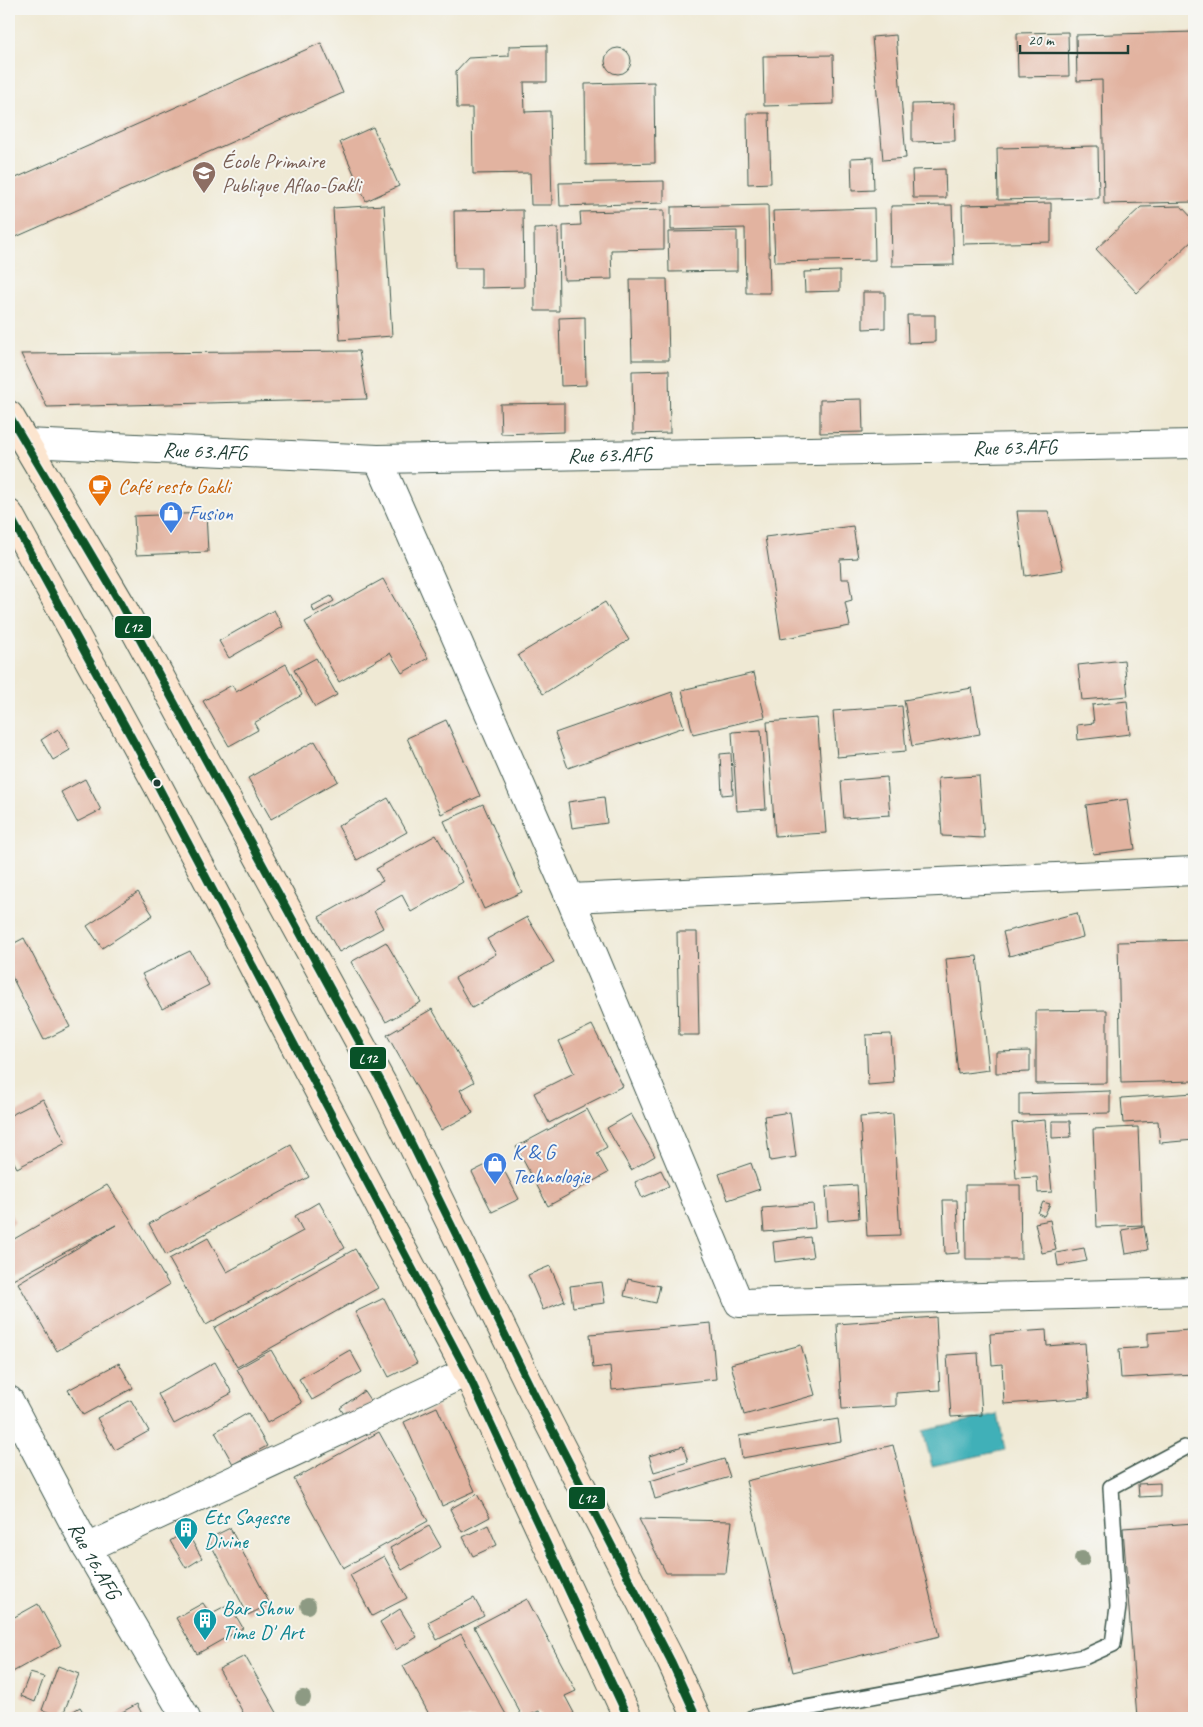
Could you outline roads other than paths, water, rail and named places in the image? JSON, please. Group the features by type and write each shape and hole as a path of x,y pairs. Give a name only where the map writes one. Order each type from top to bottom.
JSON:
{"main road":[{"path":"9,415 17,447 133,628 384,1087 534,1394 671,1661 697,1718"},
{"path":"9,514 158,786 467,1372 628,1718"}],"street":[{"name":"Rue 63.AFG","path":"17,447 378,459 1194,444"},
{"path":"378,459 570,898 738,1303 1194,1292"},
{"path":"570,898 1194,871"},
{"path":"87,1548 467,1372"},
{"name":"Rue 16.AFG","path":"9,1400 87,1548 186,1718"}],"lane":[{"path":"752,1718 1084,1657 1113,1644 1118,1607 1111,1487 1184,1448"}],"water":[{"path":"998,1414 1005,1450 932,1466 923,1431"}],"place":[{"name":"École Primaire Publique Aflao-Gakli","path":"204,194"},
{"name":"Café resto Gakli","path":"100,507"},
{"name":"Fusion","path":"171,534"},
{"name":"K & G Technologie","path":"495,1185"},
{"name":"Ets Sagesse Divine","path":"186,1550"},
{"name":"Bar Show Time D' Art","path":"205,1641"}]}
